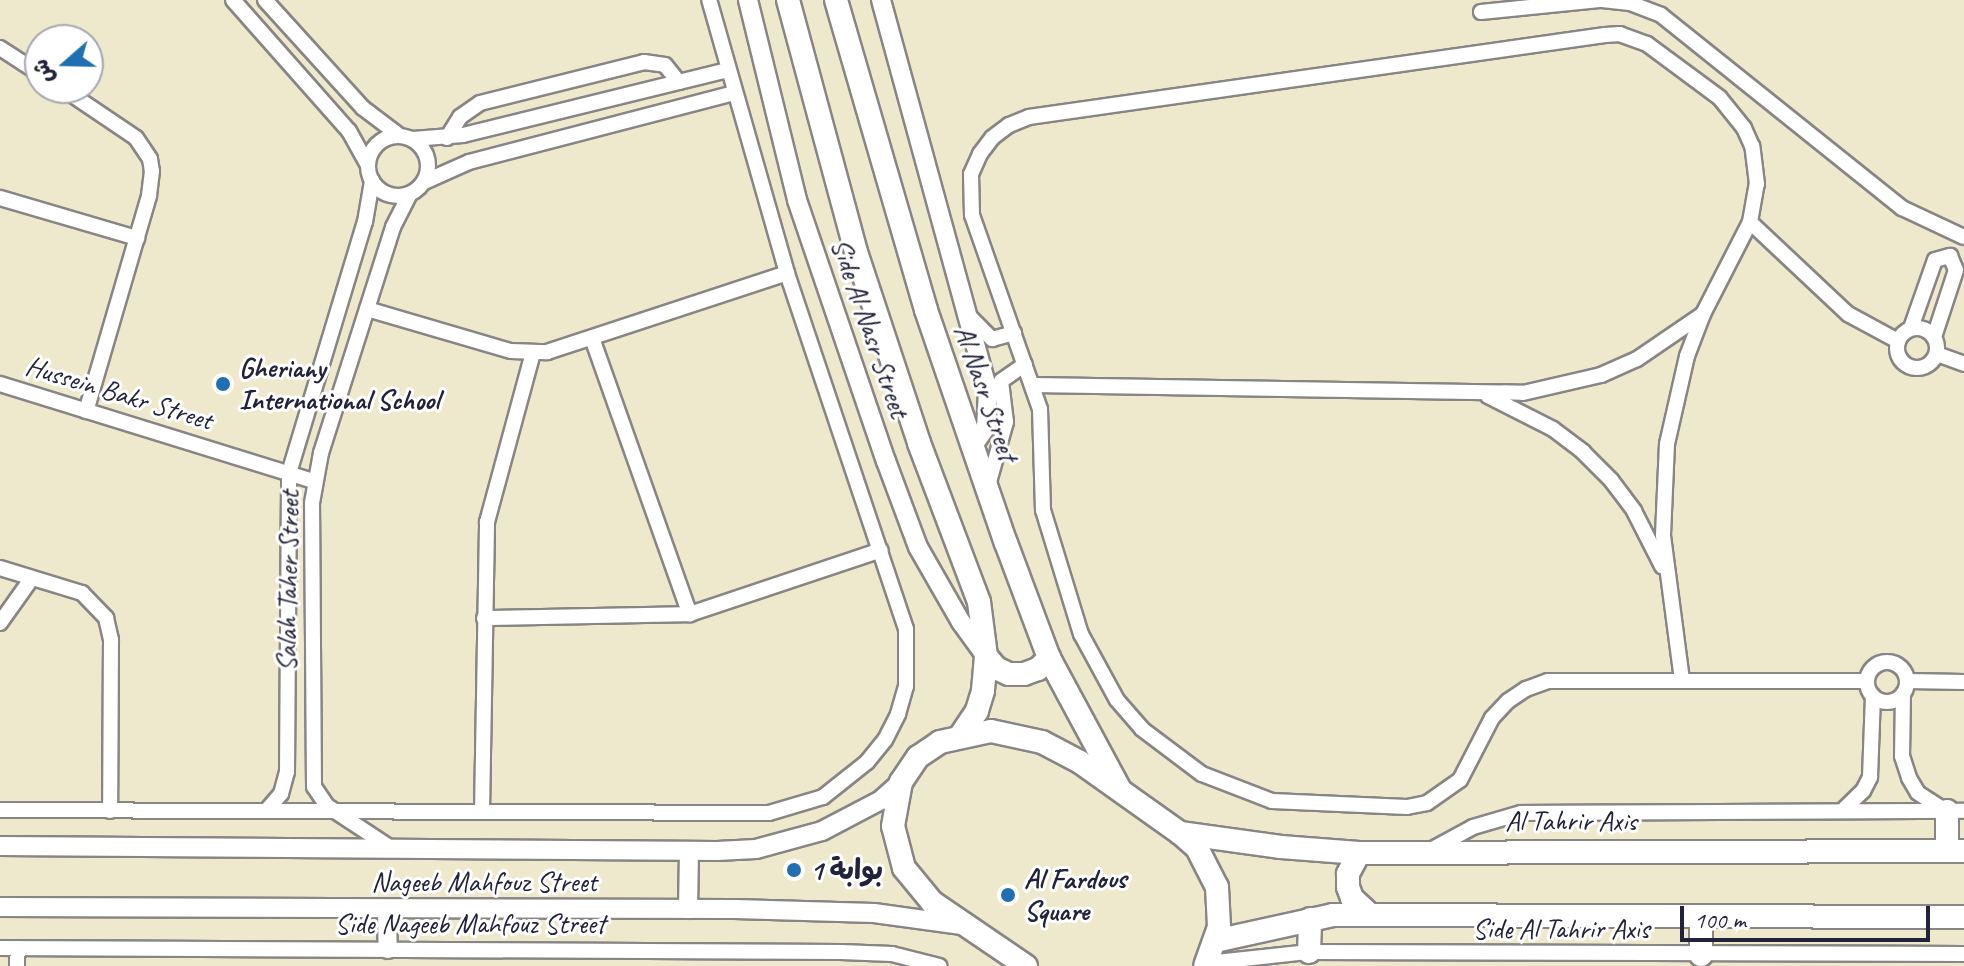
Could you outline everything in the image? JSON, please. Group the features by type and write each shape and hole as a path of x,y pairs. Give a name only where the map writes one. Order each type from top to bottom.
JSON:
{"main road":[{"path":"788,0 860,266 919,443 973,579 986,656 983,691 977,711 960,736"},
{"name":"Al Nasr Street","path":"836,0 890,192 987,490 1049,658 1120,790"},
{"path":"986,656 996,668 1009,674 1024,674 1038,669 1049,658"},
{"path":"1026,966 932,902 904,868 893,826 901,782 918,757 940,742 991,731 1042,742 1120,790 1180,833 1197,848 1217,887 1221,908 1215,941 1206,964"},
{"path":"1955,811 1956,851"},
{"name":"Al Tahrir Axis","path":"1180,833 1281,847 1359,853 1956,851"},
{"path":"1359,853 1348,874 1348,887 1352,898 1370,915"},
{"path":"1215,941 1310,919 1370,915 1964,917"},
{"path":"1701,916 1701,955"},
{"path":"1309,952 1310,919"}],"street":[{"path":"233,0 349,131 368,165 372,181 393,196 410,194 424,182 469,162 734,93"},
{"path":"0,810 769,813 823,797 846,782 885,740 902,700 908,657 906,629 787,273 709,0"},
{"name":"Side Al Nasr Street","path":"748,0 797,200 886,461 918,547 961,622 986,656"},
{"path":"881,0 990,403 986,427 972,447"},
{"path":"1481,12 1601,0 1630,3 1661,15 1902,208 1964,237"},
{"path":"268,1 363,108 426,153 428,173 424,182"},
{"path":"1682,680 1667,580 1663,490 1667,444 1687,356 1703,314 1750,222 1757,184 1752,146 1733,112 1720,98 1647,44 1620,34 1029,117 1009,125 992,138 975,164 969,195 972,215 1033,385 1043,431 1039,485 1043,510 1081,634 1097,668 1142,729 1192,767 1236,790 1272,801 1407,807 1427,803 1460,780 1492,718 1526,689 1548,681 1867,681"},
{"path":"0,48 24,64"},
{"path":"447,138 460,117 480,103 644,62 665,65 679,82"},
{"path":"368,165 378,144 406,137 447,138 728,70"},
{"path":"631,94 638,118"},
{"path":"86,411 152,184 150,159 144,148 127,130 87,104"},
{"name":"Salah Taher Street","path":"266,811 281,794 287,772 289,473 365,222 372,181"},
{"name":"Salah Taher Street","path":"392,849 319,798 312,776 314,481 397,215 410,194"},
{"path":"0,198 137,238"},
{"path":"1750,222 1848,314 1898,341"},
{"path":"1950,256 1956,270 1934,337 1937,354 1928,365 1910,368 1897,354 1898,341 1911,328 1935,260 1950,256"},
{"path":"367,309 511,351 533,353 592,338 787,273"},
{"path":"967,313 992,339 1014,333"},
{"path":"1033,385 1484,394 1550,389 1601,375 1637,359 1703,314"},
{"path":"1911,328 1924,329 1934,337"},
{"path":"592,338 690,614"},
{"path":"482,812 487,522 533,353"},
{"path":"1937,354 1964,364"},
{"path":"987,490 1006,422 1001,381 1025,364"},
{"name":"Hussein Bakr Street","path":"0,384 314,481"},
{"path":"1484,394 1553,429 1611,480 1653,544 1667,580"},
{"path":"484,618 690,614 881,550"},
{"path":"0,568 82,593 106,618 111,640 110,811"},
{"path":"0,623 32,578"},
{"path":"1867,681 1876,665 1890,662 1902,668 1906,688 1902,756 1909,778 1924,798 1955,811"},
{"path":"1842,811 1854,802 1870,777 1873,696 1867,681"},
{"path":"1873,696 1885,702 1906,688 1964,682"},
{"name":"Nageeb Mahfouz Street","path":"0,846 756,849 822,831 872,806 901,782"},
{"path":"1429,851 1473,827 1521,813 1955,811"},
{"path":"688,909 689,851"},
{"name":"Nageeb Mahfouz Street","path":"0,907 688,909 864,913 939,920 967,927"},
{"path":"387,910 388,949"},
{"name":"Side Nageeb Mahfouz Street","path":"0,948 841,952 892,954 939,966"},
{"path":"17,966 18,948"},
{"path":"141,949 141,966"},
{"name":"Side Al Tahrir Axis","path":"1206,964 1309,952 1551,960 1701,955 1964,954"},
{"path":"1919,954 1934,966"}],"place":[{"name":"Gheriany International School","path":"223,384"},
{"name":"بوابة 1","path":"794,870"},
{"name":"Al Fardous Square","path":"1008,895"}]}
